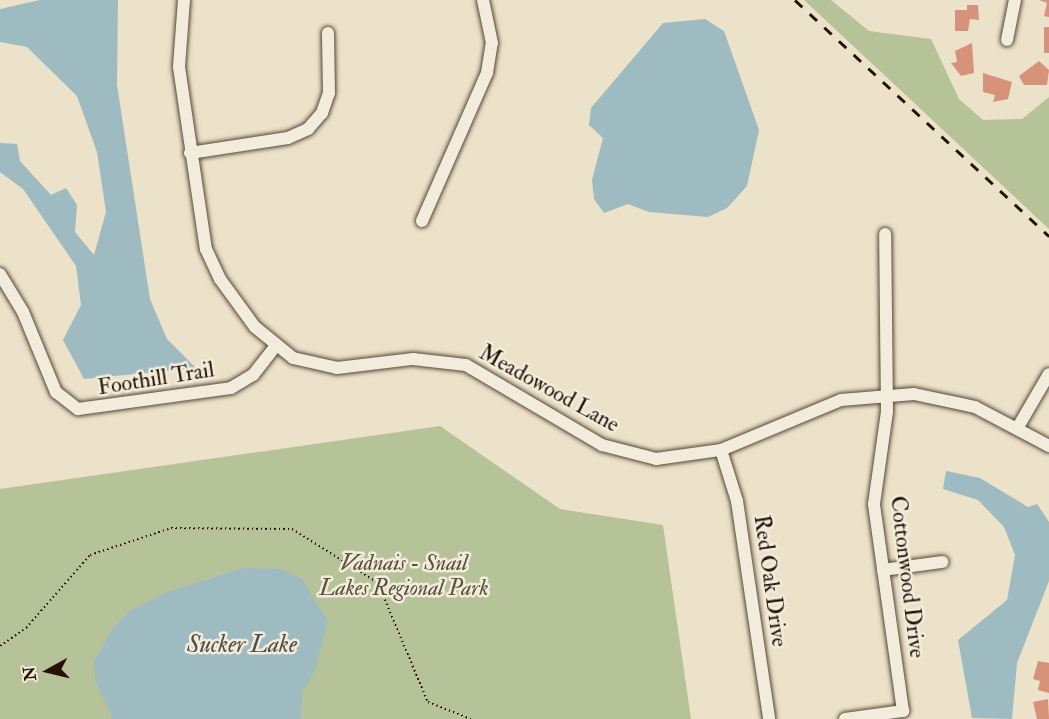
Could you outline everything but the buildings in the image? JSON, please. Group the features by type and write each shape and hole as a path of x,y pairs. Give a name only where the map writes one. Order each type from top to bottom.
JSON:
{"street":[{"name":"Meadowood Lane","path":"184,0 179,67 190,153 212,264 275,347 306,363 337,368 449,360 482,371 619,452 668,460 721,450 819,407 887,396 955,401 1018,427 1049,446"},
{"path":"422,221 487,73 492,43 483,0"},
{"path":"1007,40 1015,0"},
{"path":"190,153 283,139 308,129 322,113 329,93 328,33"},
{"name":"Cottonwood Drive","path":"845,719 903,711 874,487 887,396 885,234"},
{"name":"Foothill Trail","path":"0,274 23,312 56,392 78,409 231,388 253,375 275,347"},
{"path":"1018,427 1048,374"},
{"name":"Red Oak Drive","path":"721,450 737,501 769,719"},
{"path":"883,570 942,562"}],"path":[{"path":"0,646 26,628 90,555 171,528 292,529 378,583 428,702 471,719"}],"green space":[{"path":"804,0 831,0 869,31 931,39 959,99 983,120 1022,119 1049,97 1049,229"},
{"name":"Vadnais - Snail Lakes Regional Park","path":"440,426 560,509 663,525 691,719 0,719 0,489"}],"water":[{"path":"40,0 118,0 117,85 150,299 167,339 196,368 84,379 63,340 81,305 76,266 23,189 0,172 0,143 17,144 20,161 51,195 66,188 77,205 75,232 94,255 106,212 97,152 77,96 27,47 0,42 0,9"},
{"path":"705,19 724,31 759,130 747,186 727,208 708,217 649,212 628,204 604,213 594,199 592,180 603,138 589,125 591,108 663,23"},
{"path":"946,471 980,478 1028,507 1037,504 1049,522 1049,581 1017,663 1012,719 972,718 958,640 1007,600 1015,555 1004,527 978,500 943,489"},
{"name":"Sucker Lake","path":"244,568 280,569 301,578 328,621 314,673 302,692 301,719 113,719 95,680 94,662 113,628 130,611 170,591"}],"railway":[{"path":"795,0 1049,236"}]}
